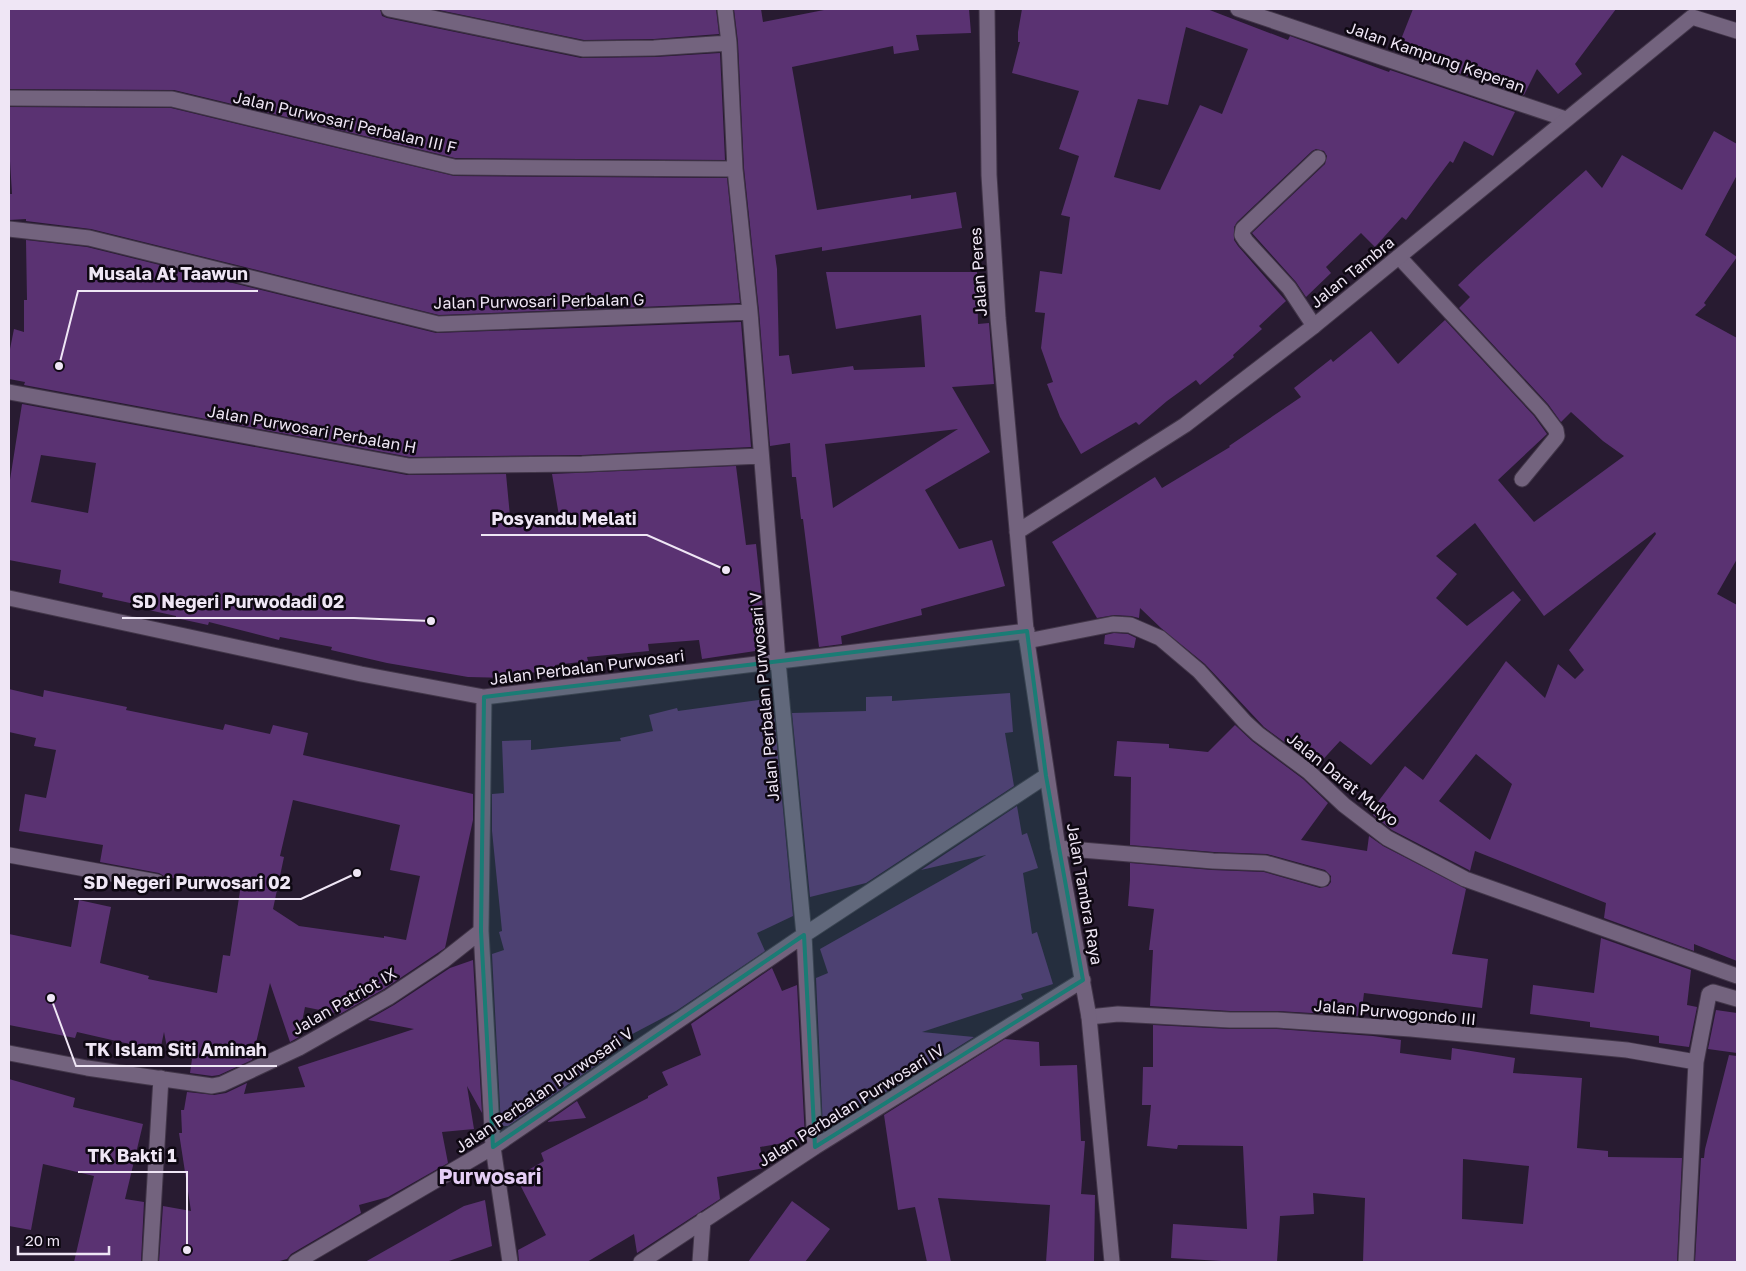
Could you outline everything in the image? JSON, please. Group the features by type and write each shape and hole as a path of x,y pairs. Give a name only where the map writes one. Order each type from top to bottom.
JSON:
{"street":[{"path":"390,9 583,49 654,48 729,43"},
{"name":"Jalan Perbalan Purwosari V","path":"725,9 729,43 736,169 750,312 778,661 804,935 815,1147"},
{"name":"Jalan Peres","path":"987,9 990,185 998,318 1017,532"},
{"name":"Jalan Kampung Keperan","path":"1238,9 1566,119"},
{"path":"1688,13 1737,31"},
{"name":"Jalan Tambra","path":"1017,532 1185,424 1314,326 1566,119 1688,13"},
{"name":"Jalan Purwosari Perbalan III F","path":"9,98 172,99 454,167 736,169"},
{"path":"1314,326 1289,288 1246,241 1242,232 1318,158"},
{"name":"Jalan Purwosari Perbalan G","path":"9,229 89,238 438,324 750,312"},
{"path":"1399,256 1541,410 1556,430 1557,436 1555,440 1522,479"},
{"name":"Jalan Purwosari Perbalan H","path":"9,392 409,466 582,464 761,456"},
{"name":"Jalan Tambra Raya","path":"1017,532 1027,636 1046,776 1089,1017 1112,1262"},
{"name":"Jalan Perbalan Purwosari","path":"9,598 361,674 484,697 778,661 1027,636"},
{"name":"Jalan Darat Mulyo","path":"1027,636 1113,624 1130,625 1160,638 1199,671 1258,734 1309,772 1344,805 1387,838 1465,879 1737,976"},
{"path":"484,697 481,931 493,1147 510,1262"},
{"name":"Jalan Perbalan Purwosari V","path":"296,1262 493,1147 804,935 1046,776"},
{"path":"1058,848 1213,861 1265,863 1322,878"},
{"path":"9,855 157,882"},
{"name":"Jalan Patriot IX","path":"9,1053 87,1068 212,1086 222,1084 300,1048 389,997 443,961 481,931"},
{"name":"Jalan Perbalan Purwosari IV","path":"641,1262 815,1147 1083,980"},
{"path":"1686,1262 1696,1062 1710,992 1737,999"},
{"name":"Jalan Purwogondo III","path":"1089,1017 1118,1014 1230,1020 1277,1020 1411,1029 1627,1050 1696,1062"},
{"path":"150,1262 161,1078"},
{"path":"700,1262 703,1220"}],"highlighted area":[{"path":"1027,631 1046,776 1083,980 815,1147 804,935 493,1147 481,931 484,697"}],"building":[{"path":"9,9 380,9 382,16 387,18 581,58 655,57 720,53 725,160 455,158 174,90 9,89"},
{"path":"434,9 716,9 719,34 654,39 584,40"},
{"path":"734,9 761,9 763,22 829,9 969,9 971,33 916,35 919,50 894,54 893,46 792,67 817,210 911,195 911,199 956,192 962,228 822,251 822,247 775,255 779,356 789,355 792,374 853,366 854,370 925,367 921,315 836,329 826,272 977,272 978,324 989,323 994,384 952,387 990,452 925,490 959,549 992,540 1005,586 921,609 922,615 841,636 842,644 819,647 803,519 801,519 796,477 792,477 790,443 770,446 759,311 744,168 738,42","holes":["958,429 833,508 825,444"]},
{"path":"1022,9 1207,9 1288,40 1290,36 1389,72 1390,70 1515,112 1493,156 1464,141 1453,163 1450,161 1406,220 1402,217 1375,247 1361,233 1326,267 1331,273 1306,297 1296,282 1252,233 1325,164 1327,156 1324,151 1316,149 1312,151 1234,227 1234,240 1238,246 1286,301 1259,326 1262,329 1233,355 1234,357 1200,385 1196,380 1139,425 1136,422 1081,454 1060,417 1047,384 1053,382 1041,348 1045,313 1035,312 1040,271 1062,274 1070,217 1061,215 1079,156 1059,149 1079,91 1012,73 1020,42 1018,42","holes":["1186,27 1248,49 1222,114 1200,105 1160,190 1114,177 1138,99 1168,105"]},
{"path":"1413,9 1616,9 1575,64 1582,74 1558,94 1537,69 1524,95 1396,52"},
{"path":"9,107 171,108 454,176 727,178 740,303 439,315 91,229 26,221 26,219 9,220 9,194 12,194"},
{"path":"1714,131 1737,144 1737,175 1705,235 1737,257 1704,303 1706,305 1695,315 1737,338 1737,559 1717,594 1737,605 1737,961 1694,944 1694,951 1604,918 1606,903 1475,851 1470,871 1392,830 1373,815 1374,807 1405,766 1423,780 1506,661 1545,698 1558,664 1575,679 1584,670 1569,650 1656,534 1655,532 1544,616 1475,523 1436,556 1457,574 1436,598 1467,626 1513,591 1521,600 1371,765 1340,741 1317,766 1264,727 1205,664 1140,608 1139,618 1114,615 1097,618 1052,542 1155,477 1162,488 1230,447 1301,397 1294,388 1331,359 1333,362 1371,331 1398,364 1445,320 1534,416 1547,434 1498,480 1534,522 1624,456 1603,441 1571,412 1561,422 1548,404 1459,308 1470,297 1458,285 1586,170 1602,188 1622,155 1682,190","holes":["1476,754 1512,784 1490,840 1439,801"]},
{"path":"26,240 87,247 436,333 741,322 751,447 582,455 410,457 24,385 25,382 9,379 9,354 14,329 24,332 24,300 27,300"},
{"path":"22,404 407,475 506,474 511,527 560,522 552,474 736,466 746,545 756,544 764,619 757,620 762,650 702,659 699,640 648,644 649,651 587,657 588,661 555,665 555,672 515,673 515,678 468,677 387,663 331,650 332,647 280,637 279,640 209,622 208,625 144,609 144,606 102,597 103,593 59,583 61,570 9,560 9,486","holes":["41,455 96,463 88,513 31,502"]},
{"path":"1114,633 1128,634 1136,638 1134,648 1104,644 1105,635"},
{"path":"9,689 43,697 44,690 127,707 126,710 223,730 225,724 270,734 273,725 308,733 303,755 473,794 473,820 445,948 384,989 340,1014 305,1007 299,1037 290,1042 270,983 252,1060 219,1075 190,1073 192,1059 168,1053 164,1032 160,1051 77,1032 75,1038 9,1025 9,934 71,947 79,900 111,907 100,963 149,976 148,979 217,993 223,955 230,956 240,891 100,862 103,845 19,831 25,794 46,798 56,750 34,746 36,738 9,732","holes":["293,800 400,825 390,870 420,876 406,940 299,926 273,909 284,857 280,856"]},
{"path":"1010,693 1013,732 1005,733 1014,786 866,883 810,897 792,713 866,711 866,697 892,696 892,701"},
{"path":"766,699 768,714 774,713 793,916 757,933 765,951 676,1011 621,1040 624,1046 508,1126 501,1126 492,954 504,950 499,932 502,931 492,831 492,794 504,793 502,741 531,740 531,750 621,741 620,738 653,731 649,715 677,708 678,711"},
{"path":"1235,725 1252,741 1303,779 1328,803 1301,840 1367,851 1369,836 1383,846 1466,889 1452,954 1488,959 1482,1008 1364,993 1361,1016 1150,1006 1153,950 1149,950 1154,909 1128,906 1130,863 1264,872 1320,888 1328,886 1331,882 1331,876 1325,870 1267,854 1130,845 1131,777 1114,776 1117,741 1169,744 1169,748 1208,752"},
{"path":"1017,806 1022,835 1027,833 1038,868 1023,873 1032,934 1037,932 1053,984 1021,994 1023,999 922,1032 974,1037 881,1095 880,1092 823,1128 816,978 828,973 820,949 986,855 921,870"},
{"path":"1601,938 1691,970 1687,1005 1697,1007 1689,1047 1659,1043 1659,1036 1590,1027 1590,1022 1530,1014 1533,985 1594,993"},
{"path":"473,960 482,1113 467,1086 474,1129 442,1132 448,1163 388,1197 359,1205 361,1213 291,1254 287,1259 276,1262 159,1262 163,1206 191,1211 179,1133 182,1133 181,1110 184,1110 187,1092 214,1095 226,1093 247,1083 244,1094 305,1087 298,1067 414,1029 368,1020 450,968"},
{"path":"772,968 782,991 797,985 805,1139 760,1147 764,1168 717,1177 720,1199 637,1253 634,1234 587,1262 519,1262 518,1250 546,1235 516,1177 544,1161 541,1153 648,1098 648,1096 668,1085 662,1072 701,1055 691,1024"},
{"path":"1716,1010 1737,1013 1737,1053 1708,1049"},
{"path":"1153,1025 1230,1029 1277,1029 1373,1036 1401,1040 1400,1053 1451,1060 1452,1048 1515,1058 1513,1073 1582,1078 1577,1148 1608,1151 1608,1157 1682,1158 1677,1262 1363,1262 1365,1198 1313,1193 1314,1214 1280,1216 1277,1262 1171,1258 1173,1224 1247,1229 1243,1146 1178,1145 1177,1149 1147,1146 1151,1105 1142,1105 1143,1067 1153,1067","holes":["1463,1159 1529,1166 1523,1224 1462,1219"]},
{"path":"1005,1039 1039,1042 1040,1066 1077,1065 1081,1141 1085,1141 1081,1194 1095,1195 1094,1262 1046,1262 1050,1205 938,1198 951,1262 927,1262 915,1207 898,1210 884,1115"},
{"path":"1729,1055 1737,1056 1737,1262 1695,1262 1701,1158 1704,1158"},
{"path":"9,1079 75,1098 73,1107 143,1124 125,1199 144,1202 141,1262 74,1262 94,1176 43,1164 31,1230 9,1226"},
{"path":"577,1101 586,1118 547,1122"},
{"path":"485,1200 492,1246 446,1262 365,1262 464,1206"},
{"path":"792,1201 830,1229 805,1262 748,1262"}],"place":[{"name":"Musala At Taawun","path":"59,366"},
{"name":"Posyandu Melati","path":"726,570"},
{"name":"SD Negeri Purwodadi 02","path":"431,621"},
{"name":"SD Negeri Purwosari 02","path":"357,873"},
{"name":"TK Islam Siti Aminah","path":"51,998"},
{"name":"TK Bakti 1","path":"187,1250"}],"district":[{"name":"Purwosari","path":"490,1176"}]}
